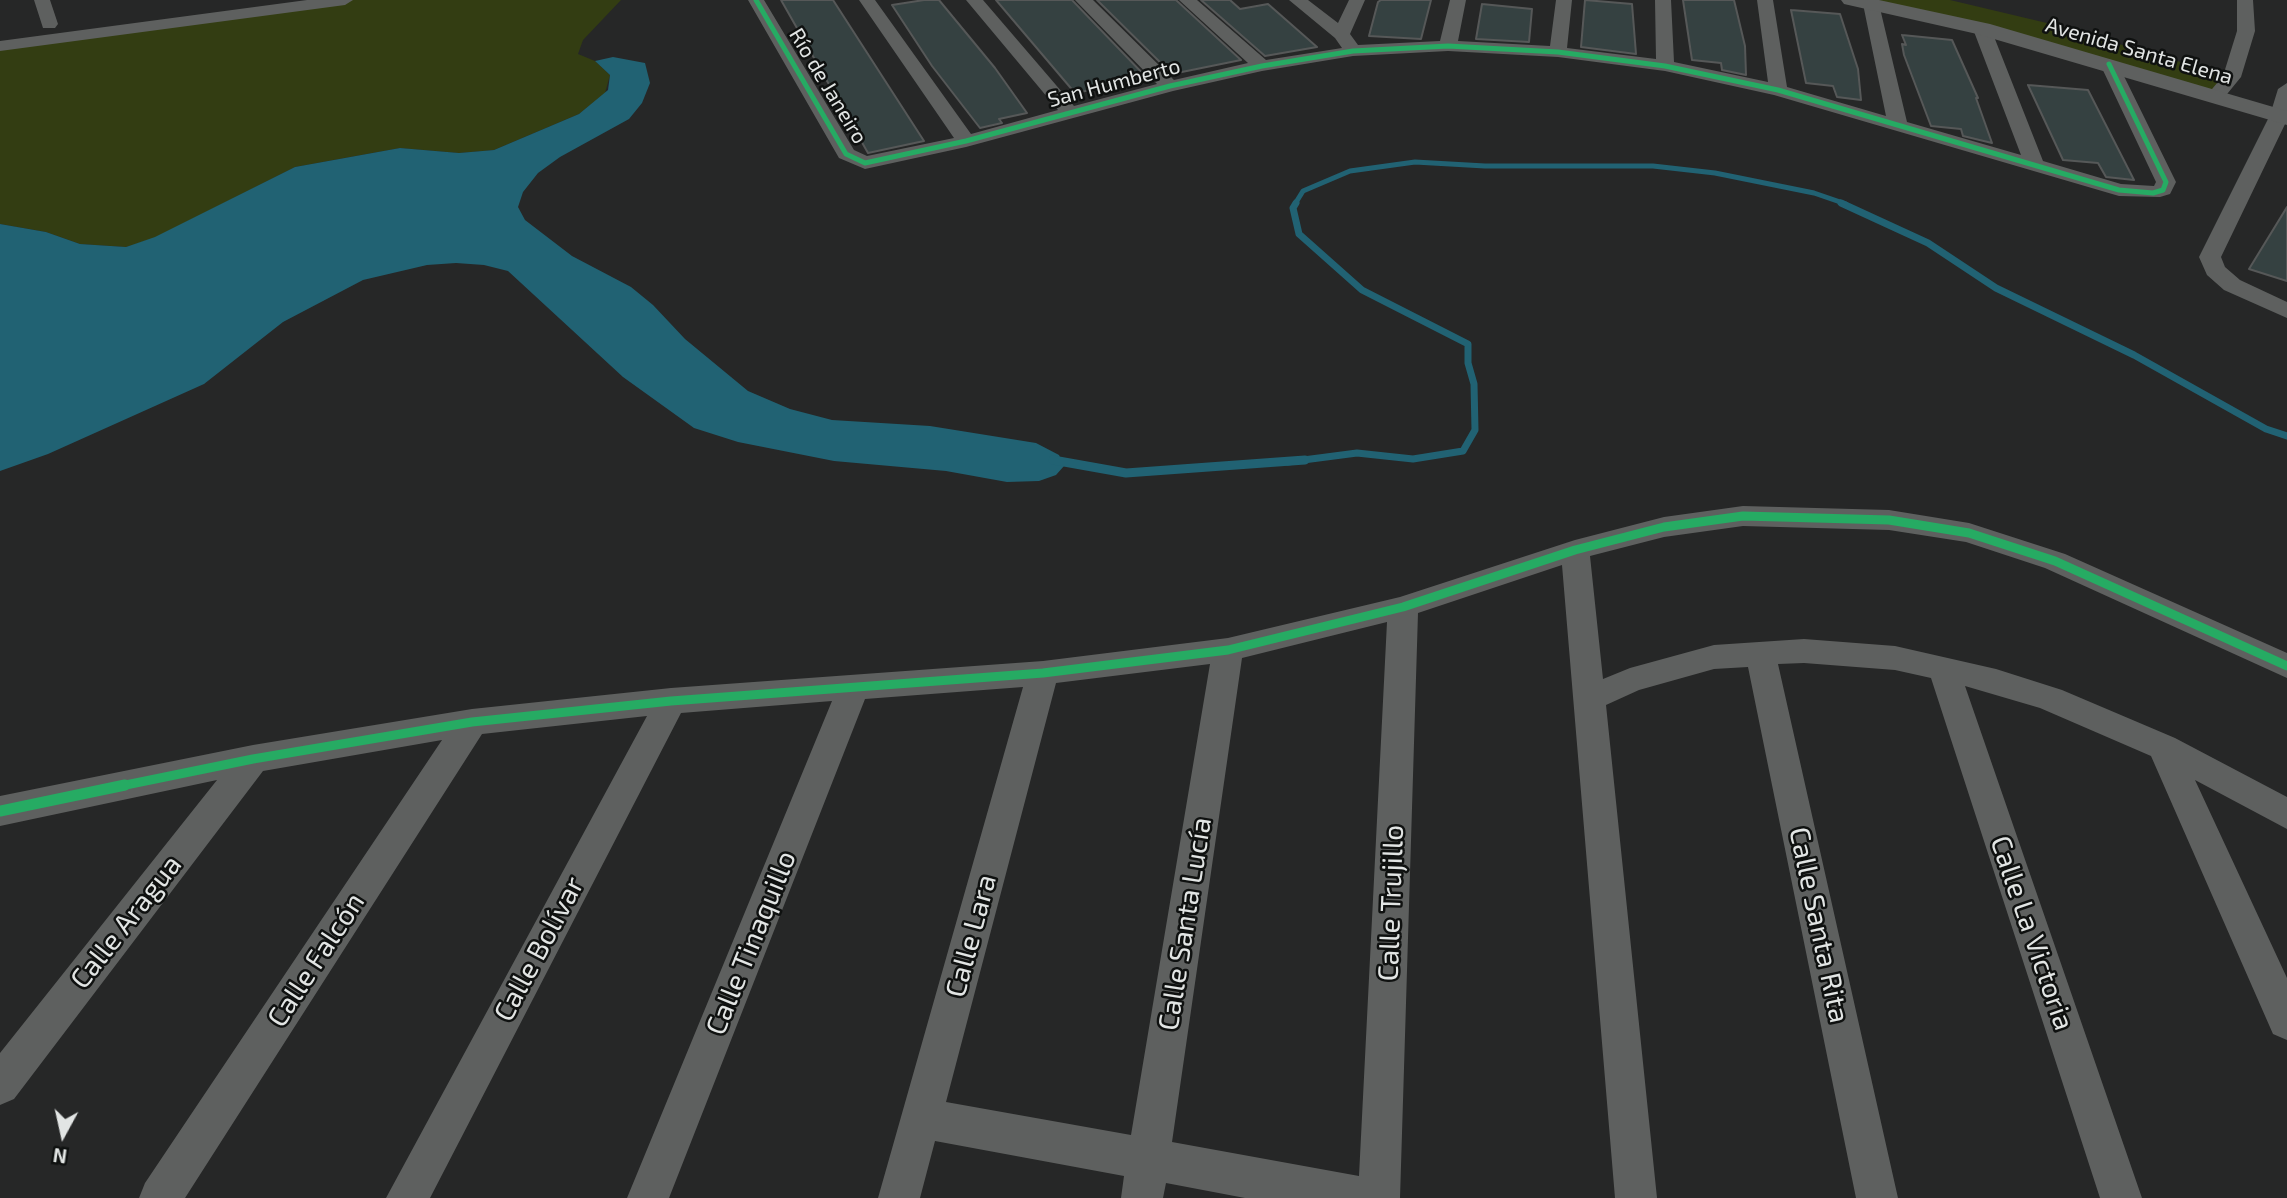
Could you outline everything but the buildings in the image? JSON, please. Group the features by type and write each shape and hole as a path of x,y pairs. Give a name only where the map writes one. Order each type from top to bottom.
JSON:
{"street":[{"path":"42,0 49,24"},
{"path":"0,30 218,0"},
{"path":"0,46 345,0"},
{"name":"Río de Janeiro","path":"756,0 846,154 865,163 887,160"},
{"path":"867,0 966,141"},
{"path":"974,0 1070,113"},
{"path":"1083,0 1170,86"},
{"path":"1187,0 1262,66"},
{"path":"1297,0 1341,34 1353,51"},
{"path":"1341,34 1357,0"},
{"path":"1448,46 1458,0"},
{"path":"1558,52 1564,0"},
{"path":"1663,0 1665,66"},
{"path":"1765,0 1778,90"},
{"name":"Avenida Santa Elena","path":"1950,0 2013,15"},
{"path":"2217,95 2232,77 2246,31 2245,0"},
{"path":"1861,2 1898,125"},
{"name":"Avenida Santa Elena","path":"1861,2 1982,29 2217,95 2285,106"},
{"path":"1982,29 2035,166"},
{"name":"San Humberto","path":"887,160 1170,86 1262,66 1353,51 1448,46 1558,52 1665,66 1778,90 2129,192 2153,193 2163,190 2166,182 2109,64"},
{"name":"Avenida Santa Elena","path":"2208,69 2259,86 2285,106"},
{"path":"2287,89 2285,106 2210,257 2215,270 2232,285 2287,311"},
{"path":"6,816 253,759 472,723 671,701 1043,673 1228,650 1403,607 1575,550 1664,527 1743,516 1889,520 1969,533 2054,561 2287,666"},
{"path":"1575,550 1636,1198"},
{"name":"Calle Trujillo","path":"1379,1198 1403,607"},
{"name":"Calle Santa Lucía","path":"1145,1179 1228,650"},
{"path":"1591,698 1630,680 1671,667 1760,652 1849,653 1943,667 2051,699 2162,747 2287,814"},
{"name":"Calle Santa Rita","path":"1760,652 1877,1198"},
{"name":"Calle La Victoria","path":"1943,667 2121,1198"},
{"name":"Calle Lara","path":"900,1198 1043,673"},
{"name":"Calle Tinaquillo","path":"648,1198 854,687"},
{"name":"Calle Bolívar","path":"407,1198 671,701"},
{"name":"Calle Falcón","path":"160,1198 472,723"},
{"path":"2162,747 2287,1021"},
{"name":"Calle Aragua","path":"0,1085 253,759"},
{"path":"921,1118 1145,1179 1362,1198"}],"green space":[{"path":"345,0 621,0 583,40 578,54 595,61 610,75 605,93 579,114 494,150 459,153 400,148 295,167 155,238 126,247 80,244 46,232 0,224 0,46"},
{"path":"1851,0 1950,0 2051,24 2232,77 2216,95"}],"water":[{"path":"613,57 645,63 650,83 642,103 629,119 560,157 538,173 523,192 518,207 525,220 572,256 631,287 653,305 685,339 748,391 790,409 832,420 930,426 1036,443 1059,455 1064,466 1056,475 1039,481 1007,482 946,471 834,461 738,442 694,428 623,377 508,271 484,265 456,263 427,265 363,280 283,322 204,384 48,454 0,471 0,224 46,232 80,244 126,247 155,237 295,167 400,148 459,153 494,150 579,114 608,90 610,75 595,61"}],"waterway":[{"path":"1295,204 1303,191 1350,171 1415,162 1485,166 1653,166 1715,173 1814,193 1846,204"},
{"path":"1296,203 1293,208 1299,234 1362,290 1468,344 1468,363 1474,384 1475,430 1463,451 1413,459 1357,453 1301,460"},
{"path":"1841,203 1928,243 1996,288 2134,355 2266,429 2287,436"},
{"path":"1062,462 1053,460 1126,473 1301,460"},
{"path":"1288,462 1301,460"}],"cycle path":[{"path":"756,0 846,154 865,163 966,141 1170,86 1262,66 1353,51 1448,46 1558,52 1665,66 1778,90 2119,190 2153,193 2163,190 2166,182 2109,64"},
{"path":"0,811 253,759 472,722 671,701 1043,673 1228,650 1403,607 1575,550 1664,527 1743,516 1889,520 1969,533 2055,561 2287,666"}]}
